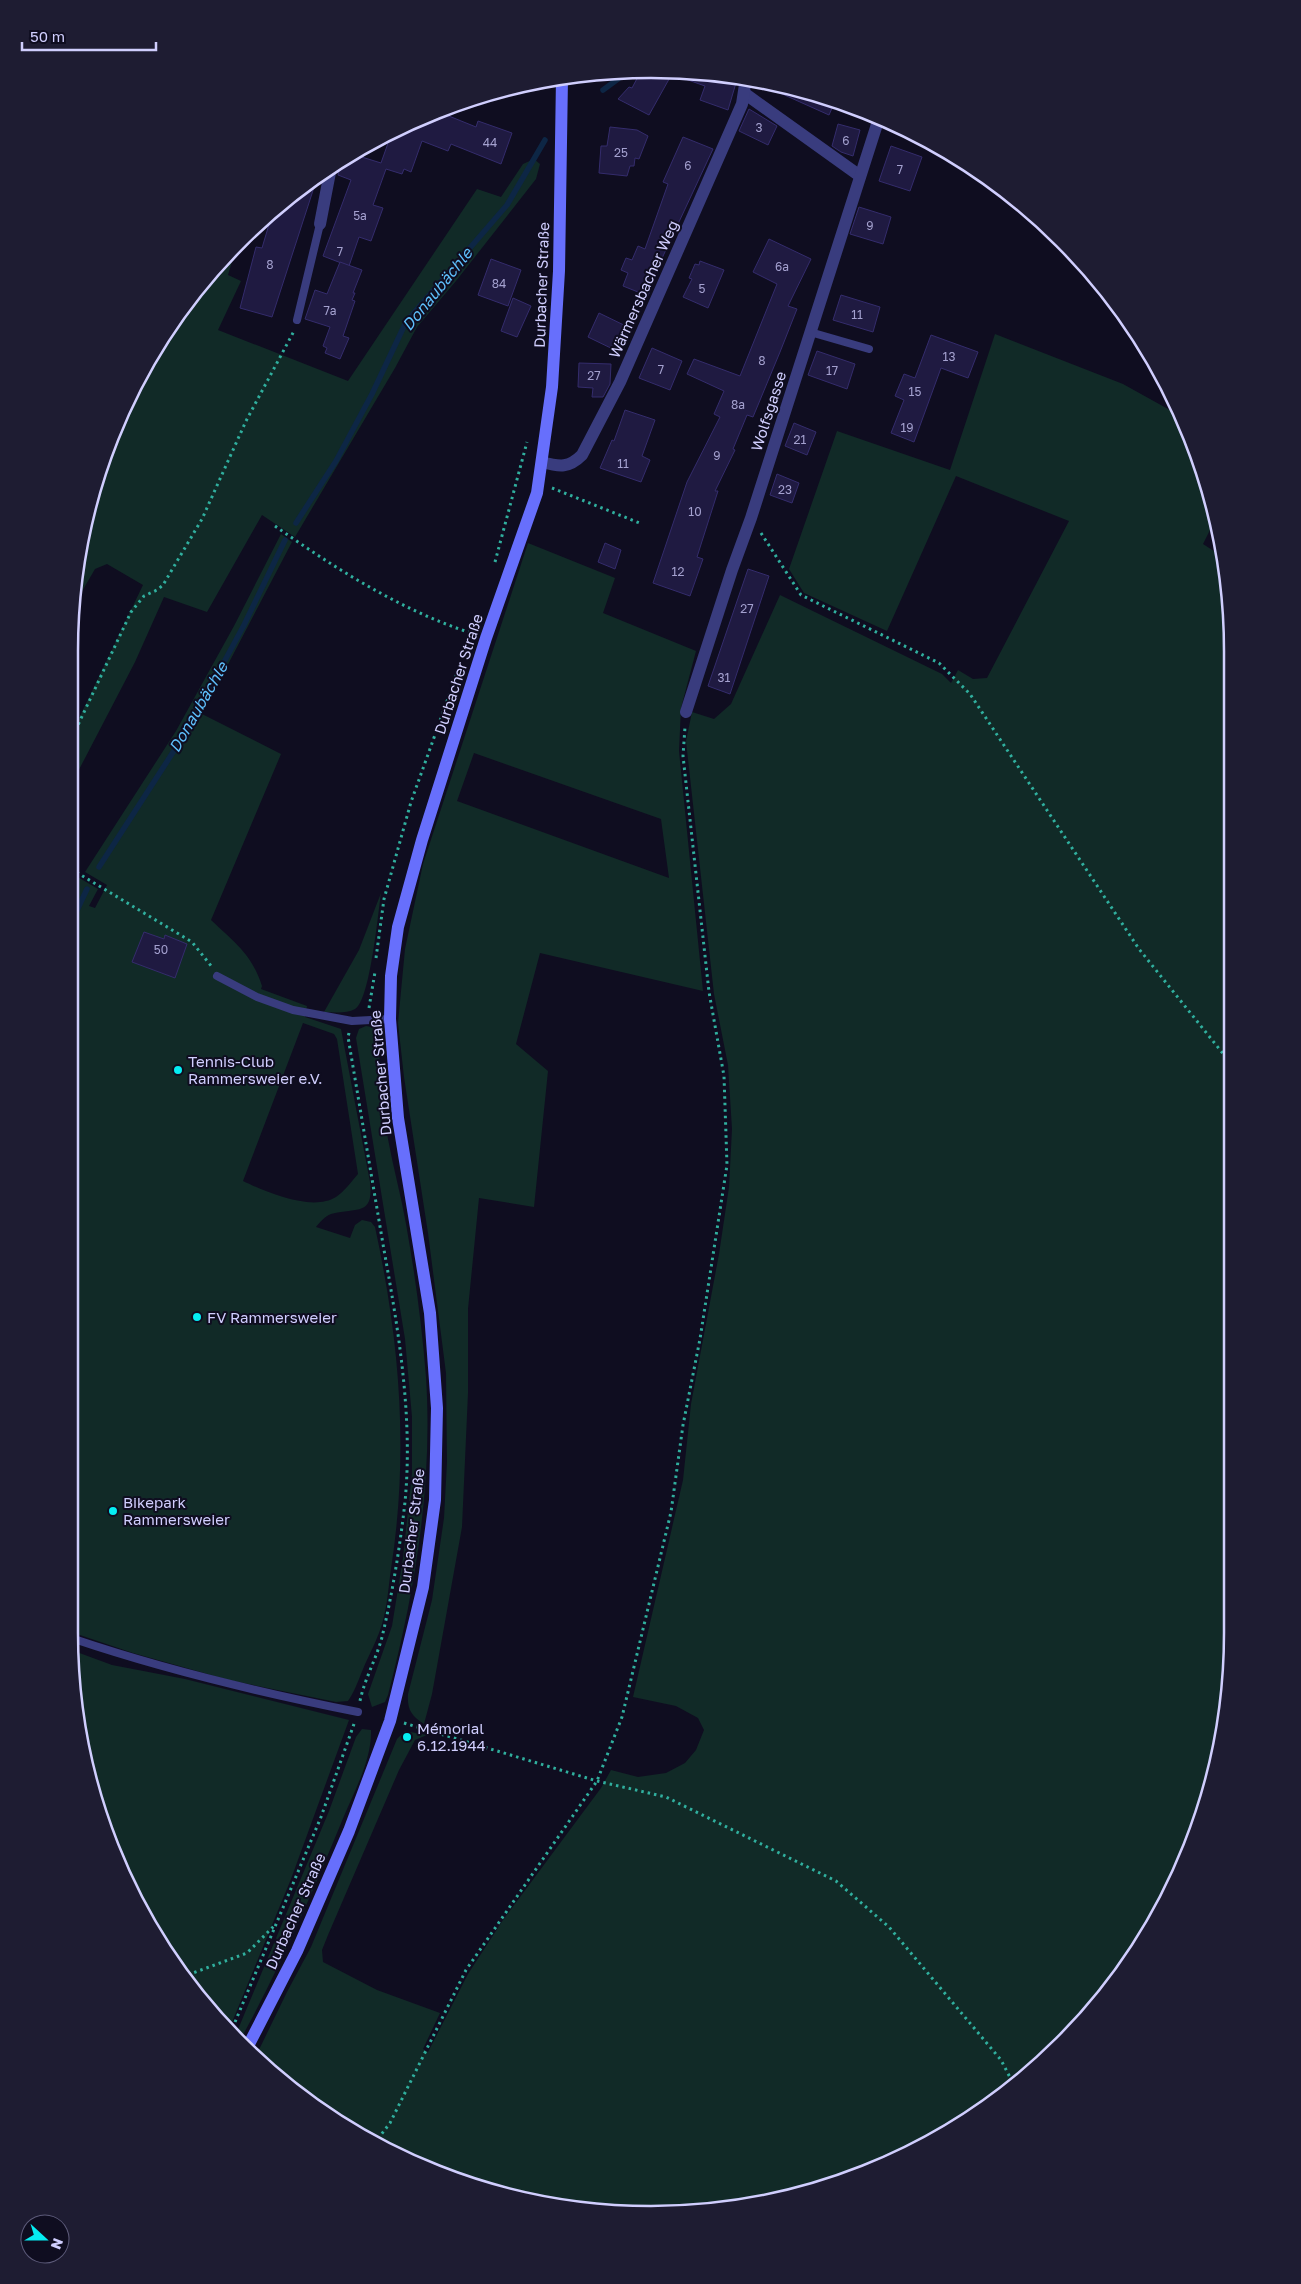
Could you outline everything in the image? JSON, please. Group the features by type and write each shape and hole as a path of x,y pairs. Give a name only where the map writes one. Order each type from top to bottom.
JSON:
{"street":[{"name":"Durbacher Straße","path":"250,2043 297,1951 349,1831 390,1721 423,1587 435,1500 437,1408 430,1313 398,1118 390,1019 391,976 398,927 422,840 486,638 537,493 552,387 559,271 562,85"},
{"name":"Wärmersbacher Weg","path":"542,462 564,467 573,464 582,455 624,373 742,104 745,86"},
{"path":"744,92 860,176"},
{"name":"Wolfsgasse","path":"686,712 751,518 877,124"},
{"path":"320,224 329,176"}],"lane":[{"path":"297,320 320,224"},
{"path":"810,332 869,349"},
{"path":"217,976 257,998 292,1010 352,1021 390,1019"},
{"path":"78,1640 137,1660 289,1699 358,1712"}],"path":[{"path":"78,725 131,612 144,596 163,585 202,519 265,383 287,346 297,320"},
{"path":"555,489 642,524"},
{"path":"751,518 801,595 939,663 970,694 1139,949 1224,1055"},
{"path":"275,526 315,554 367,586 439,621 486,638"},
{"path":"379,2138 390,2123 466,1970 597,1781 622,1716 671,1512 683,1425 700,1339 727,1165 724,1076 709,992 683,756 686,712"},
{"path":"78,874 112,896 192,942 208,960 217,976"},
{"path":"233,2026 321,1817 358,1712 362,1688 383,1635 395,1573 405,1500 404,1381 396,1313 348,1038 352,1021"},
{"path":"390,1721 413,1724 597,1781 666,1797 836,1881 889,1927 1001,2060 1011,2078"},
{"path":"190,1974 247,1953 278,1921"}],"green space":[{"path":"534,159 540,164 536,179 456,281 417,327 395,368 295,537 262,515 207,612 164,597 135,662 78,772 78,720 143,585 107,564 95,569 81,594 82,576 97,502 121,431 154,364 174,332 196,302 233,258 228,275 241,281 218,330 348,381 477,189 501,197 523,164"},
{"path":"995,334 1123,384 1170,410 1193,466 1204,502 1210,530 1203,544 1214,551 1219,576 1224,650 1224,1634 1219,1708 1204,1782 1180,1853 1164,1887 1147,1920 1105,1982 1056,2039 1028,2064 969,2110 937,2130 870,2163 835,2176 799,2187 725,2202 650,2207 613,2205 576,2202 502,2187 431,2163 364,2130 302,2088 258,2051 311,1947 397,1739 405,1731 427,1735 415,1740 399,1770 322,1950 323,1962 377,1990 440,2013 423,2049 428,2052 468,1974 503,1920 601,1788 611,1770 638,1777 666,1773 685,1763 696,1750 704,1730 698,1718 676,1706 633,1697 683,1480 691,1404 719,1254 729,1187 732,1129 728,1065 714,994 686,741 692,712 714,719 731,704 780,595 942,674 951,683 958,670 973,679 987,678 1069,521 956,476 887,631 804,593 789,569 837,431 950,470"},
{"path":"281,534 292,542 202,714 281,754 211,920 248,957 258,975 262,986 261,989 307,1006 305,1017 341,1029 370,1182 369,1201 366,1206 329,1215 316,1227 350,1238 355,1225 362,1220 371,1222 375,1227 391,1313 399,1398 400,1483 397,1525 386,1609 377,1638 348,1701 336,1702 229,1680 133,1653 78,1634 78,877 98,889 89,906 95,908 107,885 85,872 176,731 234,626","holes":["303,1023 334,1034 337,1039 358,1174 336,1197 326,1201 315,1202 289,1199 243,1181"]},
{"path":"528,543 615,578 603,613 696,651 681,708 679,751 703,991 540,953 516,1044 548,1071 534,1207 479,1198 468,1309 468,1393 462,1527 432,1694 424,1724 411,1712 408,1704 408,1694 432,1600 444,1518 447,1462 446,1373 398,1023 405,949 423,864","holes":["474,753 661,819 669,878 457,801"]},
{"path":"381,893 369,974 360,1003 355,1009 348,1012 324,1012 359,950"},
{"path":"366,1026 372,1027 378,1034 386,1126 402,1202 418,1300 426,1377 427,1417 427,1458 424,1498 414,1577 388,1695 385,1702 372,1707 368,1694 392,1626 403,1558 412,1473 412,1417 405,1339 356,1038 359,1029"},
{"path":"79,1653 112,1665 185,1679 349,1720 291,1879 231,2024 196,1982 174,1952 154,1920 121,1853 97,1782 89,1745 82,1708"},
{"path":"362,1729 371,1730 369,1752 362,1774 294,1932 242,2036 238,2031 329,1811 356,1737"}],"building":[{"path":"637,78 669,79 649,115 618,99 629,87 632,88"},
{"path":"685,79 736,84 728,110 700,100 705,86"},
{"path":"780,93 799,97 832,107 829,115"},
{"path":"749,109 777,126 768,145 739,131"},
{"path":"447,115 476,127 478,121 512,133 501,164 451,144 448,151 422,141 411,172 404,169 402,174 386,169 373,205 383,208 371,241 359,237 349,266 323,256 351,180 338,175 339,170 360,156 381,163 389,141"},
{"path":"838,124 860,130 853,156 841,152 832,146"},
{"path":"610,127 637,130 648,136 639,159 635,158 634,166 630,166 627,176 599,173 601,146 607,146"},
{"path":"683,137 713,149 657,269 648,296 623,286 628,273 621,270 626,258 632,260 638,246 645,249 668,184 663,182"},
{"path":"891,146 922,157 910,191 879,181"},
{"path":"314,187 272,317 240,308 256,247 262,248 269,223"},
{"path":"859,207 891,217 883,244 850,234"},
{"path":"769,239 811,259 788,306 797,309 780,352 753,417 747,415 733,449 735,450 715,491 718,491 697,557 703,559 690,596 653,583 687,482 720,417 714,414 724,391 687,374 694,359 740,376 777,284 753,272"},
{"path":"491,259 521,270 508,306 478,295"},
{"path":"700,261 724,270 708,308 683,297 692,279 689,278 695,264 699,265"},
{"path":"340,262 362,270 353,293 355,293 352,300 355,301 343,336 349,338 340,359 325,353 327,348 323,346 330,327 305,319 315,290 327,294"},
{"path":"841,295 880,307 873,332 833,320"},
{"path":"513,298 531,306 517,337 501,331"},
{"path":"599,313 630,328 619,352 588,337"},
{"path":"931,335 978,352 968,378 941,368 914,442 891,433 904,400 895,396 904,374 915,378"},
{"path":"652,348 682,361 670,390 639,378"},
{"path":"817,351 855,364 847,389 808,375"},
{"path":"579,363 611,364 610,384 603,397 592,397 593,388 578,387"},
{"path":"625,410 655,420 642,456 650,460 641,482 600,468 612,440 614,441"},
{"path":"794,423 816,432 807,455 785,446"},
{"path":"777,474 799,483 792,503 770,495"},
{"path":"605,543 621,550 615,569 598,562"},
{"path":"748,569 769,576 730,694 708,686"},
{"path":"144,932 164,939 165,935 187,944 175,978 132,962"}],"waterway":[{"name":"Donaubächle","path":"603,90 618,79"},
{"name":"Donaubächle","path":"296,523 336,461 372,394 406,322 507,205 545,140"},
{"name":"Donaubächle","path":"99,867 188,729 244,625 285,540"},
{"name":"Donaubächle","path":"78,908 87,889"}],"place":[{"name":"Tennis-Club Rammersweier e.V.","path":"178,1070"},
{"name":"FV Rammersweier","path":"197,1317"},
{"name":"Bikepark Rammersweier","path":"113,1511"},
{"name":"Mémorial 6.12.1944","path":"407,1737"}]}
